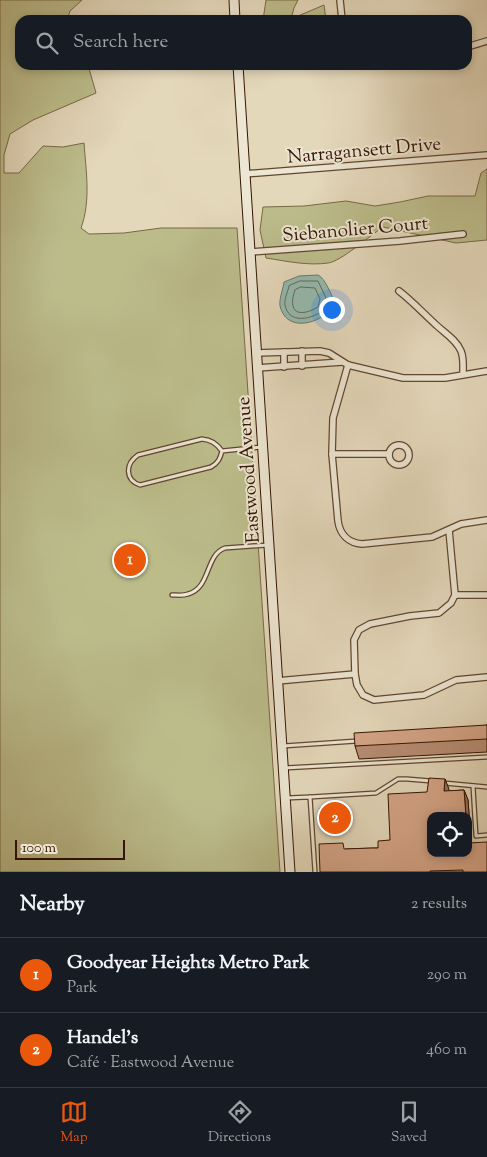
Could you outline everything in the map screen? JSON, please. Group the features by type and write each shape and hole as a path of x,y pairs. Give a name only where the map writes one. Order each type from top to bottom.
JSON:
{"street":[{"path":"234,0 235,15"},
{"path":"340,0 342,15"},
{"path":"472,46 487,41"},
{"name":"Eastwood Avenue","path":"238,70 290,872"},
{"name":"Narragansett Drive","path":"244,174 487,155"},
{"name":"Siebanolier Court","path":"249,252 400,241 463,234"},
{"path":"399,292 413,301 461,349 463,374"},
{"path":"256,353 312,350 329,353 345,364"},
{"path":"302,351 302,366"},
{"path":"284,352 284,366"},
{"path":"345,364 333,418 332,454 339,527 345,537 354,543 432,537 461,524 487,520"},
{"path":"257,368 345,364 404,378 445,378 487,371"},
{"path":"332,454 389,454"},
{"path":"449,530 455,595 451,603 439,613 370,624 359,630 354,640 357,685 360,692 374,700 424,695 456,680 487,677"},
{"path":"455,595 487,595"},
{"path":"277,681 355,674"}],"lane":[{"path":"202,439 210,440 217,444 222,451 217,464 211,467 146,484 134,483 128,472 128,465 138,455 202,439"},
{"path":"222,451 262,447"},
{"path":"172,595 187,595 200,586 205,580 219,550 268,545"},
{"path":"282,746 361,741"},
{"path":"283,768 487,757"},
{"path":"285,799 376,793 398,779 487,787"},
{"path":"472,786 476,836 487,836"},
{"path":"310,797 315,872"}],"green space":[{"path":"0,0 82,0 70,11 69,15 15,15 15,70 89,70 96,93 33,120 10,134 4,155 4,173 19,173 43,146 63,147 84,143 87,197 81,228 89,234 124,233 161,228 237,228 280,872 0,872"},
{"path":"266,0 298,0 292,15 264,15"},
{"path":"324,5 325,15 300,15"},
{"path":"487,169 487,240 456,243 383,227 348,253 328,263 305,264 266,258 260,230 263,207 304,206 346,201 375,206 428,196 475,196 481,173"}],"water":[{"path":"318,275 326,283 335,303 331,301 329,312 316,320 308,322 294,322 288,319 283,314 280,306 284,282 299,276"}],"building":[{"path":"487,725 487,739 355,746 354,733"},
{"path":"429,778 445,779 444,791 464,790 466,812 427,812 427,857 472,857 472,843 487,842 487,872 463,872 463,870 430,872 320,872 319,844 343,843 344,849 378,848 378,841 390,840 388,794 427,792"},
{"path":"341,806 342,816 321,817 320,808"}],"place":[{"name":"Goodyear Heights Metro Park","path":"130,560"},
{"name":"Handel's","path":"335,818"}]}
